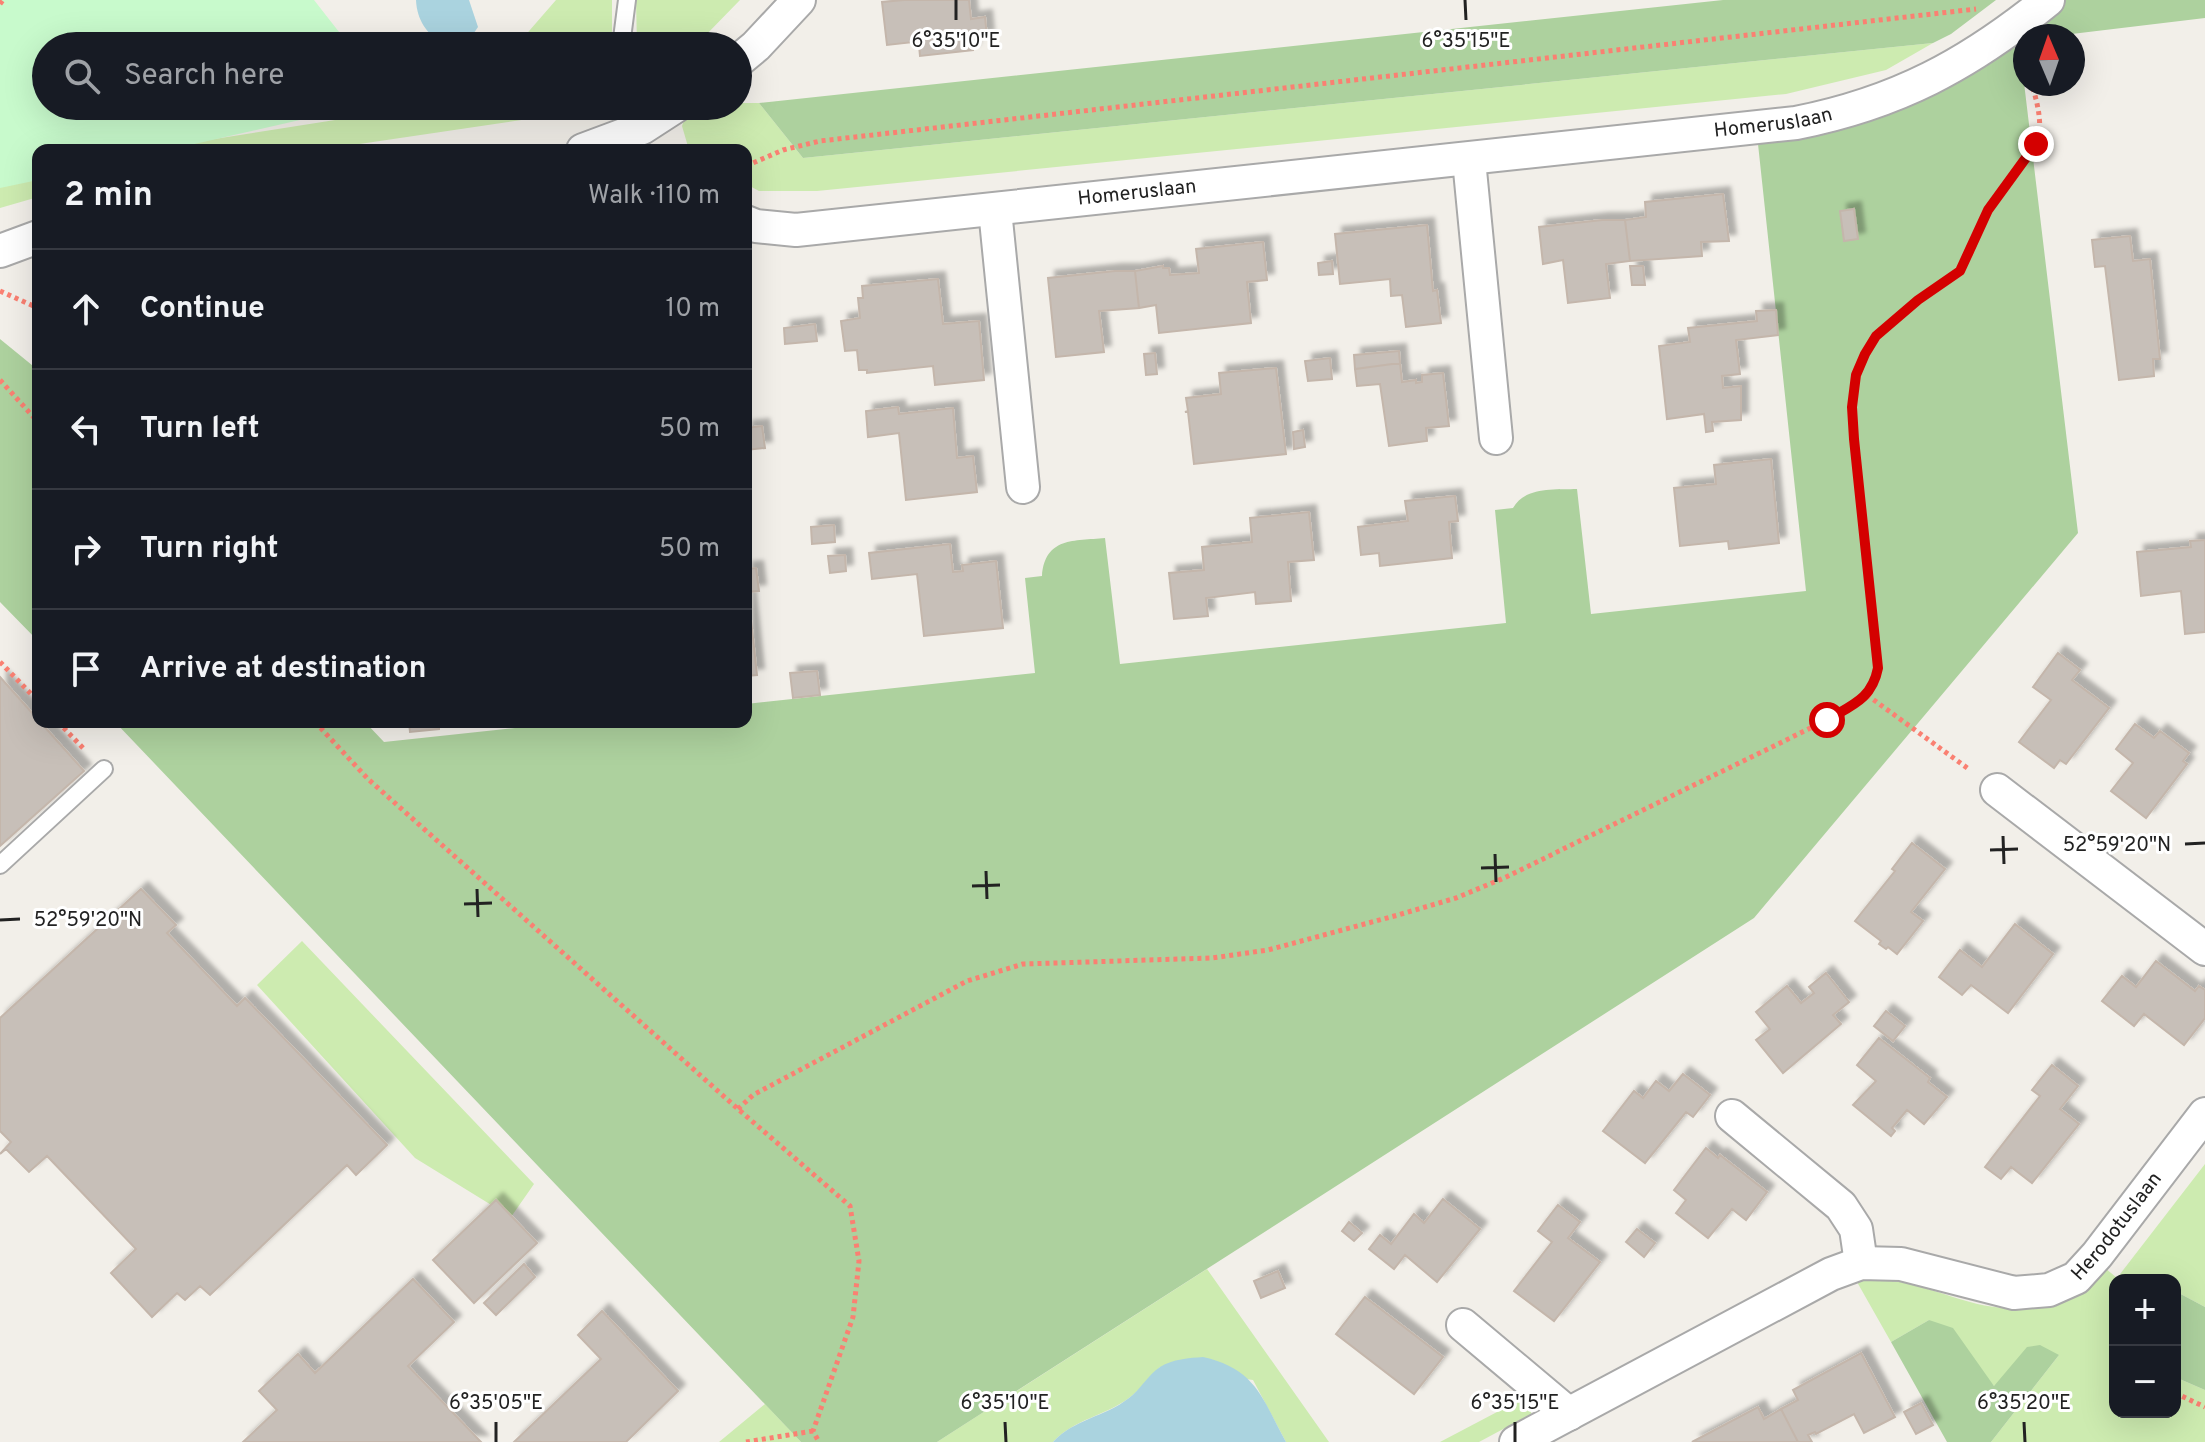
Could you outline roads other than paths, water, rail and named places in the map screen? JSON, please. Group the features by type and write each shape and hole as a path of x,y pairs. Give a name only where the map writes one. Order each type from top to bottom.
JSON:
{"street":[{"path":"752,49 799,0"},
{"name":"Homeruslaan","path":"752,224 796,230 995,210 1758,129 1840,115 1918,86 1963,62 2010,31 2048,0"},
{"path":"599,144 643,128"},
{"path":"1469,160 1496,438"},
{"path":"995,210 1023,487"},
{"path":"0,251 32,239"},
{"path":"1997,790 2205,949"},
{"name":"Herodotuslaan","path":"1516,1442 1831,1274 1861,1263 1901,1264 2014,1293 2049,1290 2076,1278 2205,1114"},
{"path":"1732,1116 1841,1206 1856,1229 1861,1263"},
{"path":"1463,1325 1569,1414"}],"lane":[{"path":"623,32 627,0"},
{"path":"0,865 104,769"}],"water":[{"path":"416,0 469,0 478,27 475,32 429,32 418,14"},
{"path":"1203,1357 1221,1362 1246,1378 1263,1399 1286,1442 1053,1442 1070,1428 1129,1398 1160,1367 1187,1358"}]}
